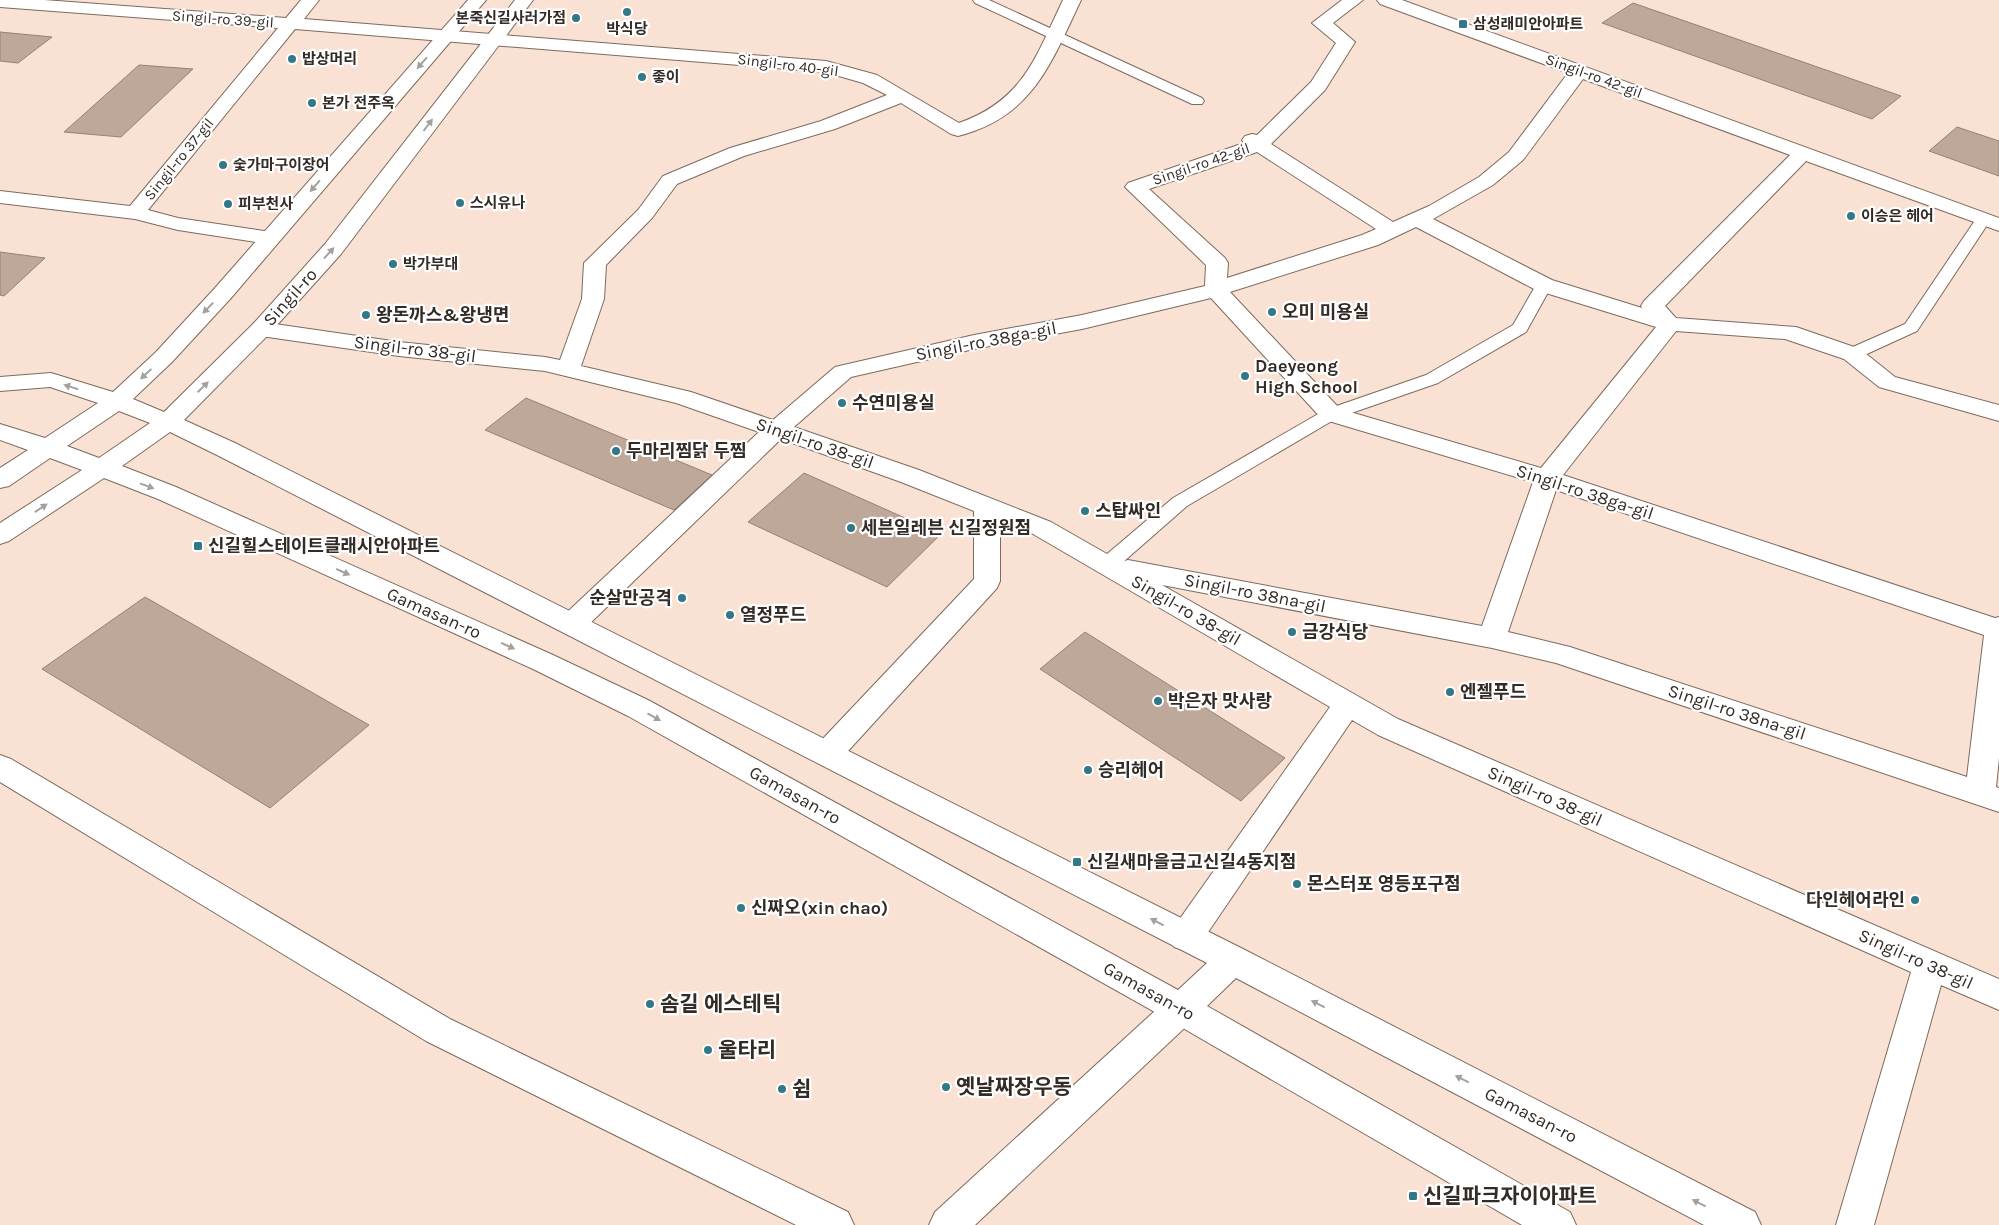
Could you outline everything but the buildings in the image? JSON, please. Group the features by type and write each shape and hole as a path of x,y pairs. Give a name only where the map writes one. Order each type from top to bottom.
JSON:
{"street":[{"name":"Singil-ro 37-gil","path":"269,238 178,224 135,213 310,0"},
{"path":"0,480 117,401 164,357 223,293 477,0"},
{"name":"Singil-ro","path":"0,535 101,469 168,422 261,329 333,249 524,0"},
{"name":"Singil-ro 40-gil","path":"493,39 826,67 870,79 958,130 992,117 1018,98 1037,75 1072,0"},
{"name":"Singil-ro 42-gil","path":"1216,290 1217,264 1135,186 1255,143 1318,86 1346,42 1321,23 1354,0"},
{"name":"Singil-ro 42-gil","path":"1386,0 1991,222"},
{"name":"Singil-ro 39-gil","path":"0,2 493,39"},
{"name":"Singil-ro 38ga-gil","path":"776,430 843,372 974,342 1082,322 1216,290 1370,240 1416,219 1486,181 1516,156 1579,71"},
{"path":"568,370 593,299 595,264 645,214 670,180 737,152 828,125 902,96"},
{"path":"1255,143 1391,230"},
{"path":"1670,324 1652,306 1803,153"},
{"path":"0,197 135,213"},
{"path":"1416,219 1544,285 1670,324 1788,332 1852,354 1887,382 1999,413"},
{"path":"1216,290 1331,414"},
{"path":"1492,638 1547,478 1670,324"},
{"name":"Singil-ro 38-gil","path":"261,329 399,349 545,364 683,397 910,476 1042,528 1388,727 1999,995"},
{"name":"Gamasan-ro","path":"0,384 51,380 117,401 168,422 572,624 1186,936 1742,1225"},
{"name":"Singil-ro 38ga-gil","path":"1331,414 1547,478 1999,629"},
{"path":"572,624 776,430"},
{"name":"Gamasan-ro","path":"0,432 49,448 167,493 543,662 638,708 1181,1009 1557,1225"},
{"path":"827,754 987,581 987,506"},
{"name":"Singil-ro 38na-gil","path":"1107,565 1492,638 1560,654 1990,796 1999,629"},
{"path":"1186,936 1348,704"},
{"path":"0,767 438,1030 835,1225"},
{"path":"948,1225 1233,960"},
{"path":"1855,1225 1930,965"}],"lane":[{"path":"978,0 1197,101"},
{"name":"Singil-ro 42-gil","path":"1852,354 1911,327 1991,222"},
{"name":"Singil-ro 38-gil","path":"1107,565 1180,502 1331,414 1432,379 1520,328 1544,285"}],"place":[{"name":"박식당","path":"627,12"},
{"name":"본죽신길사러가점","path":"576,18"},
{"name":"삼성래미안아파트","path":"1463,24"},
{"name":"밥상머리","path":"292,59"},
{"name":"좋이","path":"642,77"},
{"name":"본가 전주옥","path":"312,103"},
{"name":"숯가마구이장어","path":"223,165"},
{"name":"스시유나","path":"460,203"},
{"name":"피부천사","path":"228,204"},
{"name":"이승은 헤어","path":"1851,216"},
{"name":"박가부대","path":"393,264"},
{"name":"오미 미용실","path":"1272,312"},
{"name":"왕돈까스&왕냉면","path":"366,315"},
{"name":"Daeyeong High School","path":"1245,376"},
{"name":"수연미용실","path":"842,403"},
{"name":"두마리찜닭 두찜","path":"616,451"},
{"name":"스탑싸인","path":"1085,511"},
{"name":"세븐일레븐 신길정원점","path":"851,528"},
{"name":"신길힐스테이트클래시안아파트","path":"198,546"},
{"name":"순살만공격","path":"682,598"},
{"name":"열정푸드","path":"730,615"},
{"name":"금강식당","path":"1292,632"},
{"name":"엔젤푸드","path":"1450,692"},
{"name":"박은자 맛사랑","path":"1158,701"},
{"name":"승리헤어","path":"1088,770"},
{"name":"신길새마을금고신길4동지점","path":"1077,862"},
{"name":"몬스터포 영등포구점","path":"1297,884"},
{"name":"다인헤어라인","path":"1915,900"},
{"name":"신짜오(xin chao)","path":"741,908"},
{"name":"솜길 에스테틱","path":"650,1004"},
{"name":"울타리","path":"708,1050"},
{"name":"옛날짜장우동","path":"946,1087"},
{"name":"쉼","path":"782,1089"},
{"name":"신길파크자이아파트","path":"1413,1196"}]}
